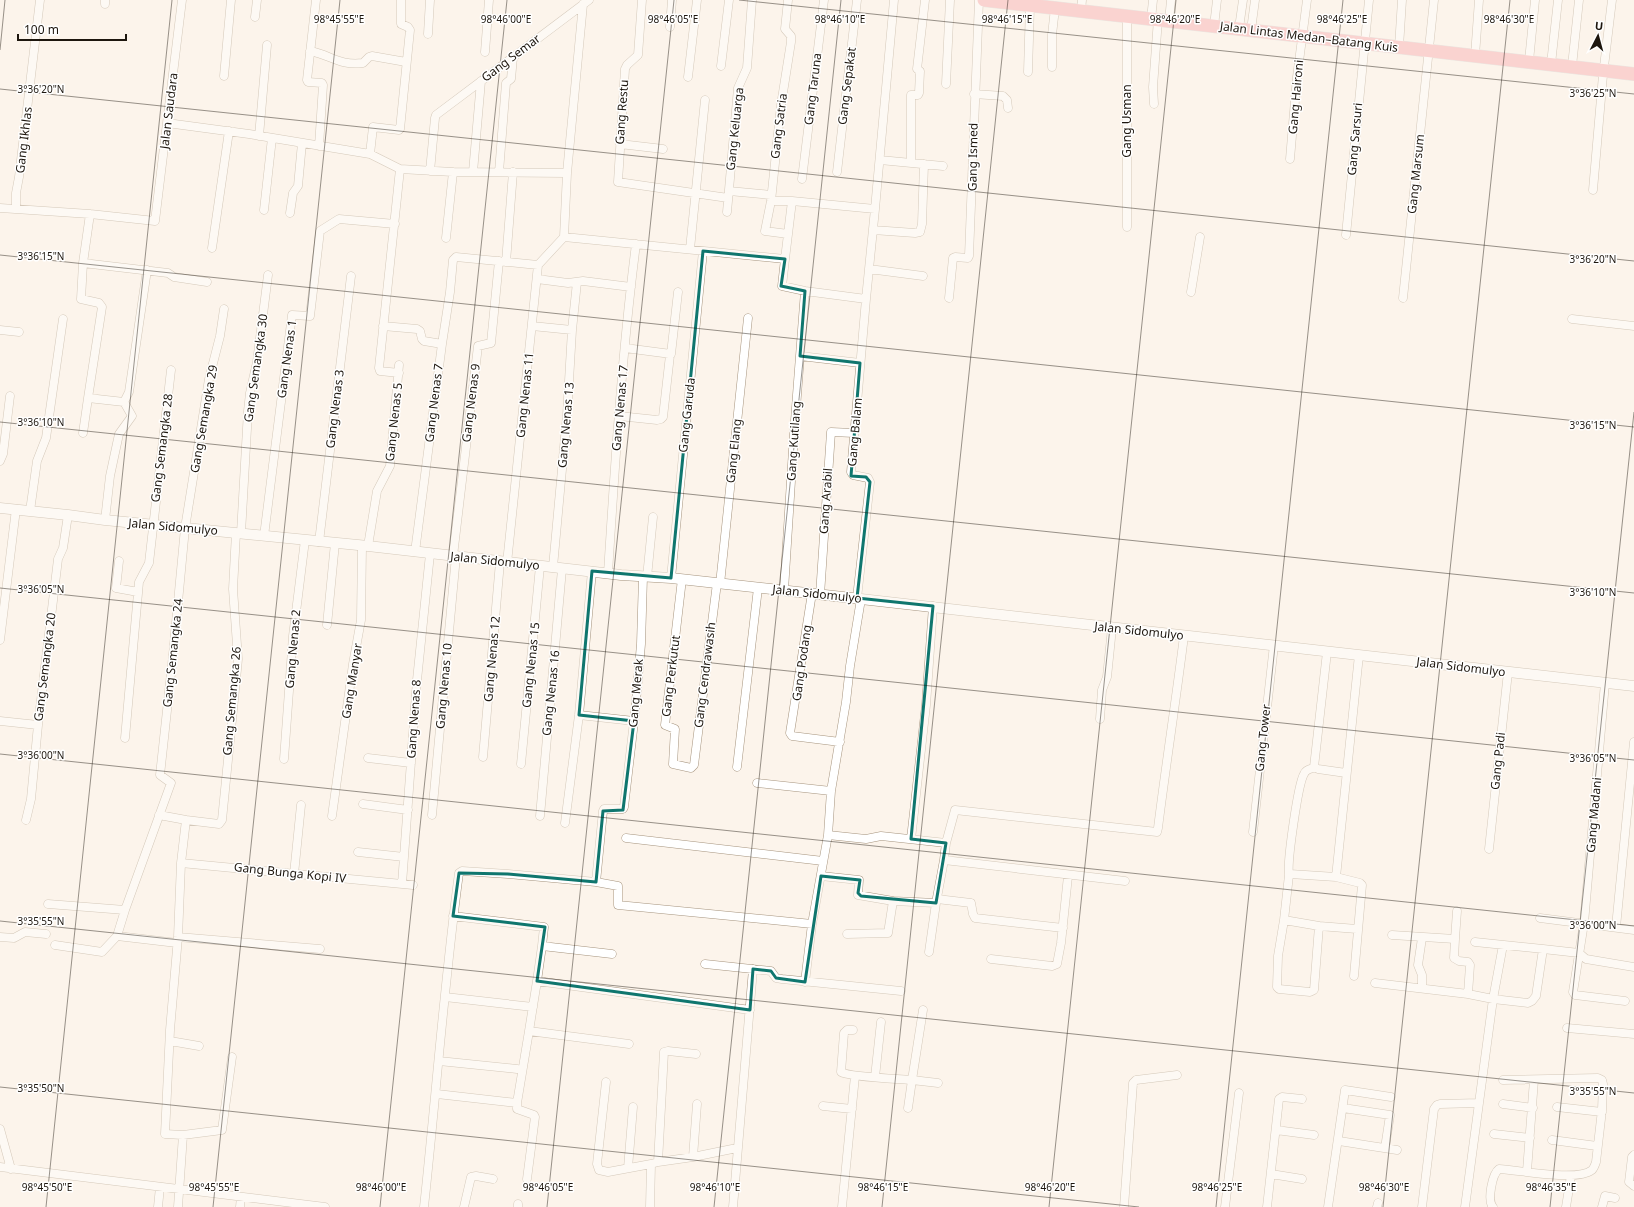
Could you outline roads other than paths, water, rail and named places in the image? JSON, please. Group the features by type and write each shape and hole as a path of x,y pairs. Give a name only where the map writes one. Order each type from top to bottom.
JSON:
{"highway":[{"name":"Jalan Lintas Medan–Batang Kuis","path":"991,0 1030,5 1082,5 1127,16 1159,20 1364,42 1634,74"}],"street":[{"name":"Gang Ikhlas","path":"16,209 16,193 20,177 40,0"},
{"name":"Jalan Saudara","path":"90,214 155,221 182,0"},
{"path":"224,76 231,0"},
{"path":"255,17 257,0"},
{"path":"316,0 308,81 322,83 323,86 319,146"},
{"path":"370,154 373,127 400,129 410,30 400,23 401,0"},
{"path":"428,34 430,0"},
{"path":"485,52 489,0"},
{"name":"Gang Restu","path":"642,0 638,56 627,66 626,69 620,144 619,182 695,194"},
{"path":"670,27 672,0"},
{"path":"688,77 697,0"},
{"path":"721,66 729,0"},
{"name":"Gang Keluarga","path":"727,212 738,88 747,68 752,0"},
{"name":"Gang Satria","path":"788,0 785,29 791,36 791,42 781,105 771,198 765,231 788,234"},
{"name":"Gang Taruna","path":"802,179 824,0"},
{"name":"Gang Sepakat","path":"837,172 858,0"},
{"name":"Gang Balam","path":"859,598 870,482 868,478 852,474 854,433 894,0"},
{"path":"911,162 910,98 911,95 918,95 919,93 921,76 920,71 917,69 925,0"},
{"path":"946,84 950,0"},
{"name":"Gang Ismed","path":"949,298 953,258 968,258 970,256 974,94 979,0"},
{"path":"1153,0 1159,20 1154,104"},
{"path":"1159,20 1171,0"},
{"path":"1214,26 1217,0"},
{"path":"1243,0 1245,29"},
{"path":"1245,29 1255,0"},
{"name":"Gang Haironi","path":"1290,159 1302,35 1307,0"},
{"name":"Gang Sarsuri","path":"1346,236 1369,0"},
{"path":"1399,47 1402,0"},
{"name":"Gang Marsum","path":"1403,298 1434,0"},
{"path":"1475,56 1479,0"},
{"path":"1529,62 1535,0"},
{"path":"1551,64 1558,0"},
{"path":"1572,66 1579,0"},
{"path":"1593,190 1612,0"},
{"path":"512,172 502,262 538,265 564,237 567,173 586,2"},
{"name":"Gang Semar","path":"430,171 435,118 513,56 586,2"},
{"path":"1028,72 1030,5"},
{"path":"1051,5 1052,67"},
{"name":"Gang Usman","path":"1127,16 1128,227"},
{"path":"259,136 267,45"},
{"path":"310,51 322,53 336,61 346,63 362,63 372,56 406,62"},
{"path":"499,172 506,83 511,79 513,56"},
{"path":"473,172 481,81"},
{"path":"974,94 1003,96 1007,100 1008,108"},
{"path":"690,250 705,100"},
{"path":"167,123 229,131 370,154 400,170 567,173"},
{"path":"212,248 229,131"},
{"path":"264,210 272,138"},
{"path":"290,213 293,193 298,186 302,143"},
{"path":"620,144 664,149"},
{"path":"880,160 943,166"},
{"path":"873,230 915,233 920,232 922,224 924,164"},
{"path":"400,170 383,326 417,329 420,331 424,341 442,344"},
{"path":"446,238 453,172"},
{"path":"695,194 729,194 875,209"},
{"path":"792,201 782,286 805,291 866,299"},
{"path":"0,208 90,214 82,264 81,299 99,303 102,307 83,434"},
{"name":"Gang Nenas 1","path":"264,536 292,315 310,316 320,231 339,219 395,224"},
{"path":"564,237 785,259"},
{"path":"1191,292 1200,237"},
{"name":"Gang Nenas 17","path":"608,573 619,416 636,244"},
{"name":"Gang Garuda","path":"671,578 703,251"},
{"name":"Gang Nenas 7","path":"415,552 453,260 456,257 502,262"},
{"name":"Gang Nenas 9","path":"454,556 478,346 491,343 502,262"},
{"path":"82,264 168,273 174,277 207,282"},
{"name":"Gang Nenas 11","path":"503,562 538,265"},
{"path":"869,269 923,276"},
{"path":"105,520 110,476 119,434 128,409 129,392 147,270"},
{"name":"Gang Semangka 30","path":"238,533 250,393 257,362 268,275"},
{"name":"Gang Nenas 3","path":"319,542 351,276"},
{"path":"537,279 568,283 583,281 631,287"},
{"name":"Gang Nenas 13","path":"558,568 572,330 577,282"},
{"name":"Gang Kutilang","path":"784,590 805,291"},
{"path":"619,416 657,420 663,417 678,292"},
{"name":"Gang Semangka 29","path":"185,528 208,379 220,336 224,309"},
{"path":"34,511 37,461 46,438 62,318"},
{"name":"Gang Elang","path":"719,583 748,318"},
{"path":"1572,318 1634,326"},
{"name":"Gang Nenas 5","path":"365,546 377,491 390,466 399,369 380,371 378,368 383,326"},
{"path":"532,326 572,330"},
{"path":"0,330 19,332"},
{"path":"625,348 670,355"},
{"path":"800,356 860,363"},
{"name":"Gang Semangka 28","path":"125,738 139,582 149,563 152,525 172,370"},
{"path":"0,461 3,454 10,396"},
{"path":"88,398 128,409"},
{"name":"Gang Arabil","path":"816,594 831,433 833,431 854,433"},
{"name":"Jalan Sidomulyo","path":"0,508 365,546 558,568 645,577 671,578 933,606 1112,628 1634,686"},
{"path":"0,640 16,509"},
{"name":"Gang Semangka 20","path":"26,820 31,799 38,725 58,559 63,548 68,515"},
{"name":"Gang Merak","path":"596,882 603,810 623,809 634,721 645,577 653,517"},
{"name":"Gang Semangka 24","path":"159,816 171,783 160,777 185,528"},
{"name":"Gang Semangka 26","path":"186,820 218,824 221,822 238,659 233,589 238,533"},
{"name":"Gang Nenas 2","path":"284,759 293,636 305,540"},
{"path":"327,624 335,543"},
{"name":"Gang Manyar","path":"332,816 353,664 361,620 365,546"},
{"name":"Gang Nenas 8","path":"401,884 417,680 430,554"},
{"name":"Gang Nenas 10","path":"432,815 454,556"},
{"path":"119,561 116,588 138,592"},
{"name":"Gang Nenas 12","path":"483,757 503,562"},
{"name":"Gang Nenas 15","path":"521,764 540,566"},
{"name":"Gang Nenas 16","path":"540,816 558,568"},
{"path":"565,823 578,715 592,571"},
{"name":"Gang Perkutut","path":"682,580 665,726 675,729 673,764 693,767"},
{"name":"Gang Cendrawasih","path":"693,767 719,583"},
{"path":"737,767 758,588"},
{"name":"Gang Podang","path":"816,594 790,733 792,736 840,742"},
{"path":"805,982 812,924 828,835 831,791 840,742 859,598"},
{"path":"911,839 926,705 933,606"},
{"path":"1100,719 1102,690 1107,677 1112,628"},
{"path":"929,952 946,843 954,811 956,809 1156,832 1158,828 1171,740 1184,636"},
{"name":"Gang Tower","path":"1253,832 1274,645"},
{"path":"1314,768 1327,652"},
{"path":"1336,877 1359,655"},
{"name":"Gang Padi","path":"1489,849 1508,672"},
{"name":"Gang Madani","path":"1605,683 1584,923 1573,994 1626,1001"},
{"path":"578,715 634,721"},
{"path":"0,721 38,725"},
{"path":"1616,927 1634,742"},
{"path":"368,758 411,763"},
{"path":"1319,926 1314,990 1308,992 1279,989 1277,986 1278,956 1284,920 1292,844 1304,773 1308,769 1314,768 1346,773"},
{"path":"757,783 831,791"},
{"path":"363,804 408,810"},
{"path":"294,874 301,805"},
{"path":"56,945 102,952 117,936 159,816 186,820 181,863 164,1133 166,1135 220,1131 223,1128 232,1057"},
{"path":"828,835 866,839 881,836 946,843"},
{"path":"626,838 824,861"},
{"path":"358,852 404,858"},
{"path":"944,860 1125,882"},
{"name":"Gang Bunga Kopi IV","path":"181,863 413,885"},
{"path":"424,1207 437,1094 453,916 459,873 461,871 596,882 618,886 618,905 812,924"},
{"path":"1289,874 1336,877 1358,881 1362,885 1354,976"},
{"path":"821,876 860,880 858,895 893,900 971,903 972,914 975,918 1063,928"},
{"path":"991,959 1056,966 1058,962 1063,928 1068,876"},
{"path":"847,934 888,933 893,900"},
{"path":"48,904 125,910"},
{"path":"1457,910 1454,958 1459,961 1468,962 1470,965 1468,994"},
{"path":"453,916 544,927 537,981 517,1103 517,1109 534,1114 535,1117 527,1179"},
{"path":"1540,918 1634,930"},
{"path":"1284,920 1319,926 1357,929"},
{"path":"0,937 14,938 25,932 46,934"},
{"path":"1392,934 1422,938 1455,939"},
{"path":"117,936 320,949"},
{"path":"1422,938 1418,965 1422,975 1422,988"},
{"path":"1475,942 1579,953 1586,959 1634,967"},
{"path":"1465,1207 1493,999 1503,945"},
{"path":"542,946 612,954"},
{"path":"1375,983 1528,1003 1534,999 1543,949"},
{"path":"705,964 772,971 776,978 805,982 901,991"},
{"path":"733,1207 753,969"},
{"path":"537,981 750,1010"},
{"path":"445,997 533,1007"},
{"path":"908,1108 923,1010"},
{"path":"875,1077 881,1022"},
{"path":"1567,1028 1634,1034"},
{"path":"853,1030 847,1030 844,1033 840,1070 843,1074 938,1083"},
{"path":"529,1031 630,1044"},
{"path":"170,1041 200,1046"},
{"path":"650,1207 664,1052 668,1051 696,1054"},
{"path":"439,1061 517,1069"},
{"path":"1124,1207 1133,1083 1136,1080 1177,1075"},
{"path":"842,1207 855,1076"},
{"path":"1493,1207 1490,1202 1490,1198 1494,1176 1497,1171 1502,1169 1571,1176 1591,1171 1594,1167 1602,1112 1604,1084 1602,1080 1598,1078 1503,1080"},
{"path":"1527,1171 1534,1080"},
{"path":"606,1082 597,1164 599,1170 608,1172 737,1148"},
{"path":"1328,1207 1346,1090 1391,1097"},
{"path":"1224,1207 1239,1093"},
{"path":"437,1094 517,1103"},
{"path":"1267,1207 1280,1098 1302,1099"},
{"path":"1422,1207 1434,1109 1440,1104 1479,1102"},
{"path":"693,1157 697,1104"},
{"path":"1503,1104 1533,1108"},
{"path":"823,1106 852,1109"},
{"path":"628,1168 633,1107"},
{"path":"1343,1108 1390,1115 1385,1148"},
{"path":"1557,1108 1602,1112"},
{"path":"0,1129 6,1168 325,1207"},
{"path":"1276,1130 1314,1134"},
{"path":"178,1207 183,1134"},
{"path":"1494,1134 1530,1138"},
{"path":"1552,1140 1597,1146"},
{"path":"1339,1141 1397,1150"},
{"path":"1634,1155 1632,1157 1629,1182 1634,1186"},
{"path":"1271,1174 1302,1178"},
{"path":"464,1207 471,1177 476,1176 493,1179"},
{"path":"1566,1207 1571,1176"},
{"path":"158,1207 160,1187"},
{"path":"1602,1207 1606,1196 1615,1198"},
{"path":"240,1207 241,1197"}]}
